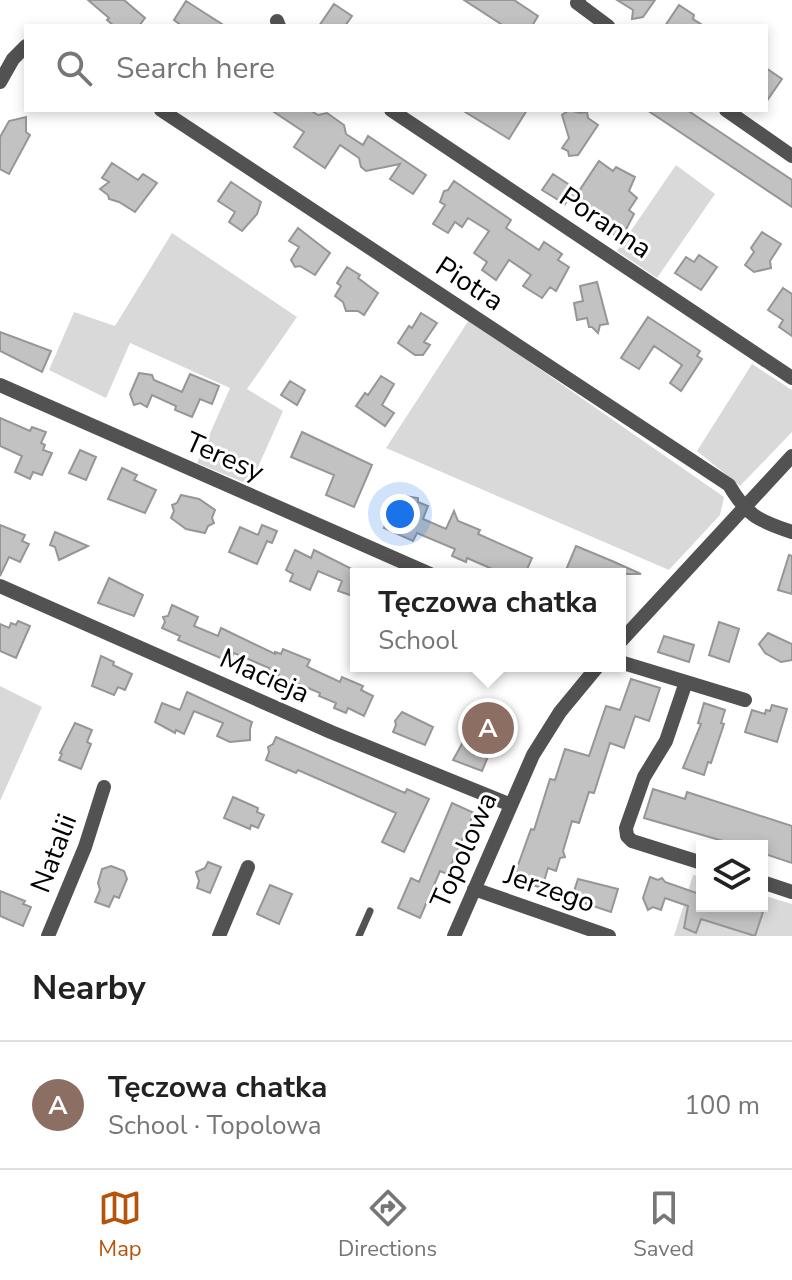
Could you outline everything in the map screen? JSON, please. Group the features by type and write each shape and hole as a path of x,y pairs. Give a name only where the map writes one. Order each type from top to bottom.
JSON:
{"street":[{"path":"579,0 577,3 605,24"},
{"path":"0,82 13,59 24,48"},
{"name":"Piotra","path":"164,112 729,485 742,507"},
{"name":"Poranna","path":"394,112 792,378"},
{"path":"729,112 792,156"},
{"name":"Teresy","path":"0,385 416,568"},
{"path":"626,635 792,456"},
{"path":"742,507 760,521 792,532"},
{"name":"Macieja","path":"0,586 331,732 511,805"},
{"path":"626,664 745,700"},
{"name":"Topolowa","path":"454,936 544,734 593,672"},
{"path":"686,682 666,741 644,777 626,828 627,836 632,841 696,861"},
{"name":"Natalii","path":"48,936 85,847 104,787"},
{"path":"219,936 248,867"},
{"path":"768,884 792,892"},
{"name":"Jerzego","path":"474,889 609,936"}],"lane":[{"path":"359,936 370,911"}],"shaded area":[{"path":"676,165 715,194 657,278 617,251"},
{"path":"172,233 297,317 247,389 283,411 250,485 197,463 230,388 130,343 106,398 49,370 74,312 115,326"},
{"path":"469,320 724,497 720,515 669,570 386,448"},
{"path":"752,364 792,390 792,432 740,486 697,451"},
{"path":"0,686 42,707 0,801"},
{"path":"693,875 696,876 696,912 768,912 768,897 792,904 792,936 674,936"}],"building":[{"path":"88,0 124,0 145,18 140,24 112,24 107,20 109,18"},
{"path":"464,0 514,0 538,16 533,24 501,24"},
{"path":"617,0 655,0 643,17 632,19 633,10"},
{"path":"186,1 222,24 179,24 174,20"},
{"path":"334,4 352,16 346,24 320,24"},
{"path":"679,5 701,24 666,24"},
{"path":"768,69 782,79 768,99"},
{"path":"274,112 327,113 344,125 346,134 363,145 368,136 426,175 413,194 390,179 400,164 366,171 361,167 359,158 340,145 325,168 294,147 304,132"},
{"path":"465,112 526,112 509,139"},
{"path":"566,112 587,112 588,118 598,125 578,155 569,156 568,151 562,148 569,138 562,115"},
{"path":"650,112 690,112 792,180 792,207"},
{"path":"26,117 26,132 30,135 9,174 0,169 0,137 9,121"},
{"path":"599,161 613,171 616,167 635,177 629,191 637,198 629,210 634,214 621,239 601,226 604,221 569,197 565,204 542,190 553,174 579,191"},
{"path":"112,163 138,180 143,174 157,183 135,212 109,199 100,189 109,182 102,178"},
{"path":"454,181 511,220 506,228 539,250 544,242 562,254 558,260 569,267 556,291 550,287 542,298 523,286 531,275 509,260 496,280 482,270 487,262 474,253 489,231 468,218 462,227 455,222 448,233 433,224 445,205 440,202 444,191"},
{"path":"231,182 261,202 257,214 242,231 229,222 235,212 218,201"},
{"path":"298,228 330,253 315,275 300,266 295,267 291,260 299,247 289,241"},
{"path":"762,232 781,244 770,261 771,268 754,272 745,265 754,252 751,248"},
{"path":"699,255 717,267 701,290 675,273 686,257 694,262"},
{"path":"347,267 378,293 364,315 358,311 346,311 343,302 335,296 341,286 337,283"},
{"path":"597,282 608,324 600,325 598,333 589,327 587,318 577,320 574,303 583,301 580,286"},
{"path":"783,288 792,294 792,336 779,327 783,320 768,310"},
{"path":"421,313 437,323 424,342 430,345 423,355 415,355 398,343"},
{"path":"648,317 700,351 697,356 702,359 681,391 670,383 682,365 654,346 639,369 621,358"},
{"path":"0,332 51,351 42,372 0,351"},
{"path":"139,373 152,375 154,380 182,392 190,374 219,386 212,404 200,399 192,417 152,395 147,407 140,403 134,405 130,394"},
{"path":"381,376 394,384 382,405 394,413 385,426 356,406"},
{"path":"290,381 305,390 297,405 281,395"},
{"path":"0,418 30,431 32,427 46,432 41,443 45,445 43,450 52,453 42,475 33,472 30,479 15,472 22,456 0,446"},
{"path":"302,432 372,465 354,507 326,495 334,475 291,457"},
{"path":"80,450 96,457 86,480 69,473"},
{"path":"122,468 137,475 134,480 156,490 145,513 108,499"},
{"path":"181,495 199,499 215,510 214,523 208,526 205,533 186,529 171,518 174,511 172,505"},
{"path":"404,496 418,498 418,502 428,506 423,519 446,529 454,511 458,521 480,530 478,534 532,558 528,568 490,568 467,558 466,562 452,556 455,549 417,533 413,541 384,528 391,506 396,502 400,504"},
{"path":"0,525 25,535 22,541 29,544 20,562 9,557 0,576"},
{"path":"262,525 277,531 272,543 267,541 257,564 229,552 240,527 258,535"},
{"path":"55,532 88,546 59,560 55,547 50,545"},
{"path":"576,546 641,574 626,574 626,568 567,568"},
{"path":"295,550 311,558 314,550 350,568 350,595 338,591 342,581 318,571 310,590 290,581 293,574 286,570"},
{"path":"789,555 792,556 792,594 778,590"},
{"path":"109,578 143,595 134,616 98,603"},
{"path":"172,605 198,617 194,626 218,636 221,628 275,654 281,654 283,649 310,660 307,666 340,682 342,677 363,686 361,690 373,696 364,716 348,708 346,713 334,708 336,703 294,682 291,688 276,681 279,675 268,671 269,668 234,653 230,662 178,640 180,636 162,628 165,622 163,617 168,616"},
{"path":"18,621 30,626 16,658 0,651 0,624 9,628 11,623 16,625"},
{"path":"719,622 739,629 729,662 709,655"},
{"path":"768,633 792,644 792,660 781,662 765,653 759,644"},
{"path":"664,636 694,645 689,662 658,652"},
{"path":"101,656 132,674 125,690 118,687 114,695 92,686"},
{"path":"631,679 660,688 649,721 635,716 624,748 610,743 594,793 589,792 579,823 572,821 563,851 565,857 560,858 556,871 548,868 542,888 513,879 531,829 534,830 550,779 555,780 565,749 589,756 606,706 620,710"},
{"path":"187,692 252,722 250,740 230,742 217,736 223,723 194,711 184,734 176,730 175,733 155,722 162,703 180,710"},
{"path":"704,703 725,710 721,723 724,724 704,775 683,768 701,724 698,723"},
{"path":"772,705 787,709 777,742 745,732 752,710 765,714"},
{"path":"476,707 503,720 482,771 453,760 467,735"},
{"path":"402,712 433,727 425,745 393,732 395,721"},
{"path":"75,723 92,730 87,742 91,744 81,769 59,760"},
{"path":"276,737 405,793 407,789 429,799 404,852 382,842 396,813 298,770 296,773 266,760 268,747"},
{"path":"653,789 685,799 687,792 792,826 792,863 768,855 768,840 719,840 644,818"},
{"path":"233,797 258,808 257,812 264,815 258,828 251,825 250,829 224,818"},
{"path":"452,803 474,813 447,874 440,871 420,918 398,908 411,878 419,882"},
{"path":"208,862 221,867 210,893 197,888 199,881 196,872 205,868"},
{"path":"111,866 124,871 127,879 119,898 114,896 109,907 95,902 100,890 98,883 102,869"},
{"path":"650,877 662,878 665,882 696,893 696,912 763,912 755,936 701,919 696,933 684,928 688,906 665,898 661,910 653,907 648,910 643,898"},
{"path":"578,879 618,889 611,912 572,897"},
{"path":"270,885 292,894 279,924 257,914"},
{"path":"0,891 25,901 23,904 31,907 23,926 0,916"}],"place":[{"name":"Tęczowa chatka","path":"488,728"}]}
